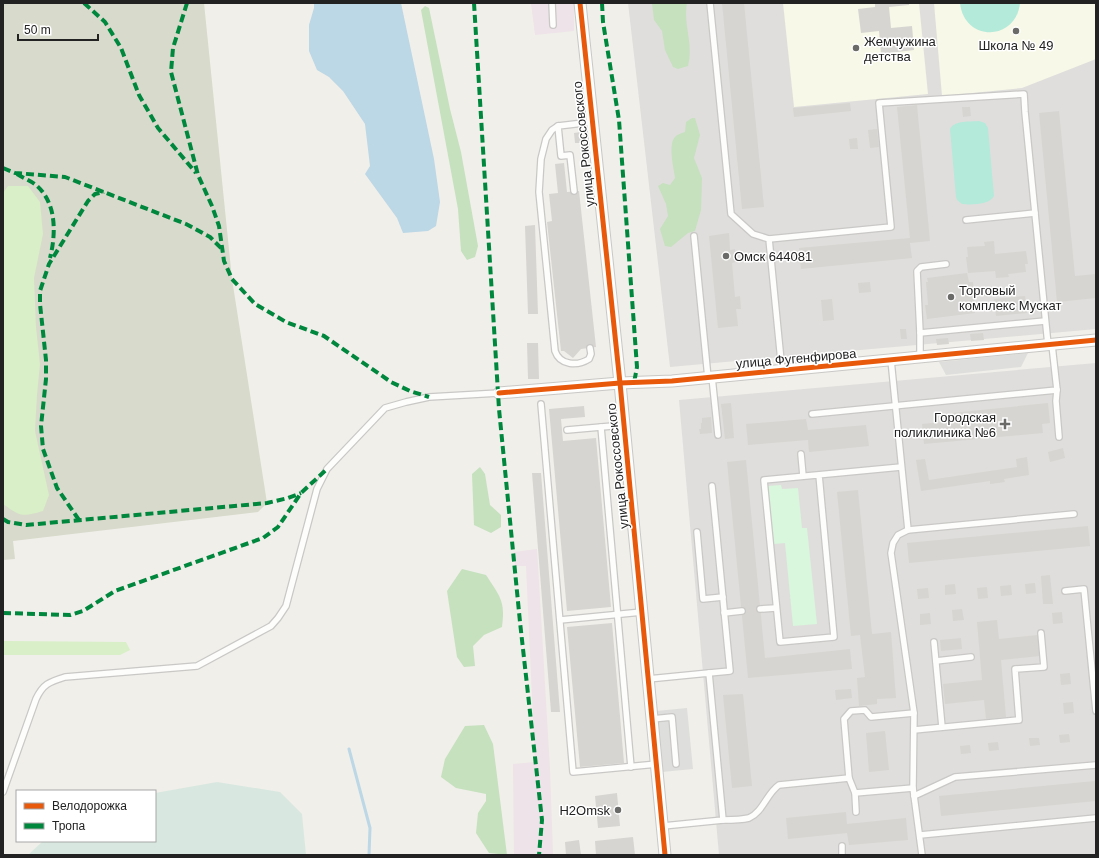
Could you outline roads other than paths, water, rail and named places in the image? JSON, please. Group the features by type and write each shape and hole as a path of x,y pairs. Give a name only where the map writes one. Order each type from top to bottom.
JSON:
{"street":[{"name":"улица Рокоссовского","path":"580,3 620,383 665,855"},
{"name":"улица Фугенфирова","path":"499,393 620,383 663,382 1096,340"}],"lane":[{"path":"552,3 553,25"},
{"path":"710,3 731,214 753,234 769,239 892,227 879,103 1024,94 1045,321 1057,390 1056,401 1060,437"},
{"path":"590,348 591,354 589,359 584,362 573,364 561,360 555,352 539,192 541,159 546,140 552,130 558,126 592,122"},
{"path":"558,126 561,156 570,155 574,191"},
{"path":"966,220 1035,213"},
{"path":"694,236 718,435"},
{"path":"769,239 782,371"},
{"path":"920,357 917,271 921,267 946,264"},
{"path":"920,333 1045,321"},
{"path":"891,360 908,530"},
{"path":"812,414 1057,390"},
{"path":"3,792 36,699 41,690 50,682 65,677 197,666 271,626 286,606 317,489 327,469 386,408 429,397 499,393"},
{"path":"541,404 573,772 657,764"},
{"path":"567,430 624,425"},
{"path":"601,427 631,767"},
{"path":"801,454 803,476"},
{"path":"819,475 834,637 780,642 764,480 902,467"},
{"path":"648,679 730,671 712,486"},
{"path":"917,855 922,855 913,788 914,713 891,553 893,543 898,535 908,530 1074,514"},
{"path":"697,532 703,599 723,597"},
{"path":"1065,591 1084,589 1096,711"},
{"path":"760,610 776,608"},
{"path":"724,613 742,611"},
{"path":"560,620 642,612"},
{"path":"914,730 1019,720 1015,670 1044,667 1041,633"},
{"path":"934,642 942,727"},
{"path":"936,661 971,658"},
{"path":"709,673 723,820"},
{"path":"856,812 855,793 849,778 844,719 851,711 865,710 871,717 914,713"},
{"path":"652,719 672,717 676,764"},
{"path":"914,796 956,777 1096,765"},
{"path":"662,826 748,818 755,813 774,788 779,785 849,778"},
{"path":"855,793 913,788"},
{"path":"920,835 1096,818"},
{"path":"842,846 842,855"}],"water":[{"path":"314,3 401,3 434,159 440,202 436,226 428,231 403,233 397,218 365,174 370,166 365,124 343,91 329,77 317,70 309,51 309,25"}],"waterway":[{"path":"349,749 370,828 369,855"}],"place":[{"name":"Школа № 49","path":"1016,31"},
{"name":"Жемчужина детства","path":"856,48"},
{"name":"Омск 644081","path":"726,256"},
{"name":"Торговый комплекс Мускат","path":"951,297"},
{"name":"Городская поликлиника №6","path":"1005,424"},
{"name":"H2Omsk","path":"618,810"}]}
